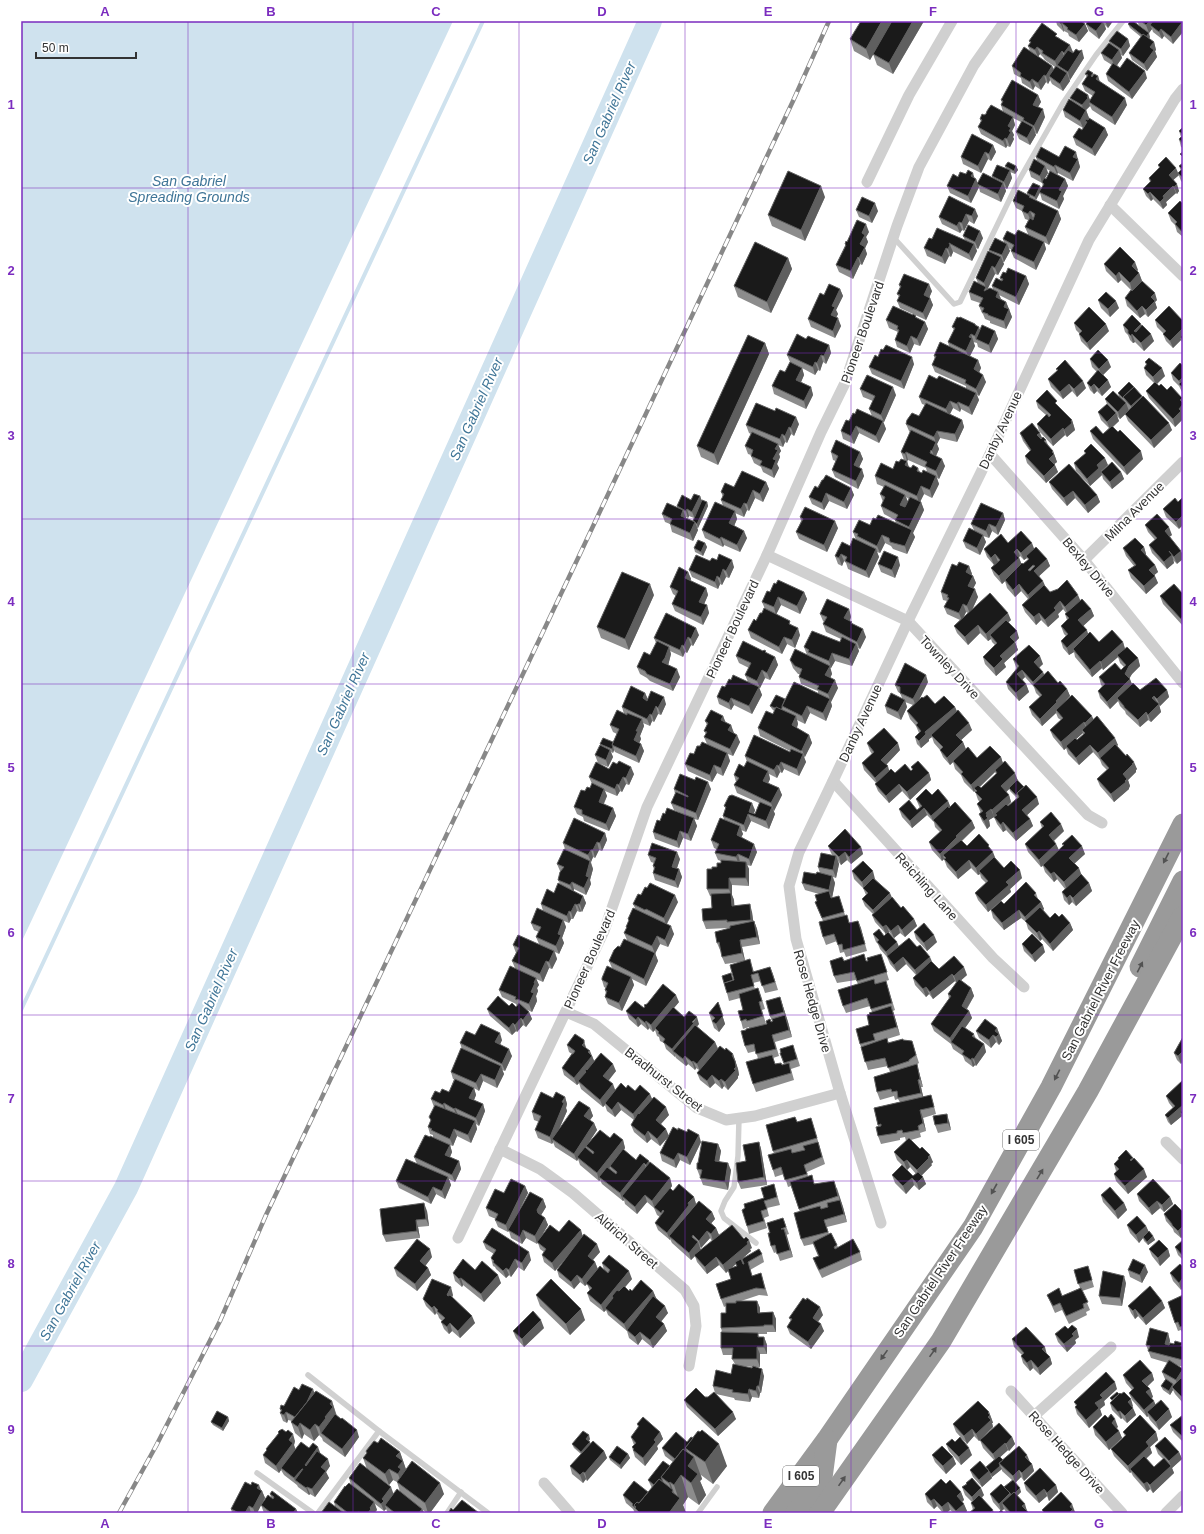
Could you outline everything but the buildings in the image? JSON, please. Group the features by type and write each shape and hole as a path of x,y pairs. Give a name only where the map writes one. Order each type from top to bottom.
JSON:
{"highway":[{"name":"San Gabriel River Freeway","path":"773,1513 828,1438 973,1227 1051,1087 1183,824"},
{"path":"1088,1091 1089,1062 1127,993 1183,880"},
{"name":"I 605","path":"820,1513 941,1341 1088,1091 1183,916"},
{"path":"796,1513 822,1478 828,1438"}],"street":[{"path":"867,182 909,95 952,21"},
{"name":"Pioneer Boulevard","path":"458,1238 604,930 647,807 767,555 821,432 845,383 919,167 974,65 1005,21"},
{"name":"Danby Avenue","path":"834,781 908,621 990,454 1089,240 1183,89"},
{"path":"1110,205 1183,276"},
{"name":"Bexley Drive","path":"990,454 1084,560 1183,683"},
{"name":"Milna Avenue","path":"1084,560 1183,462"},
{"name":"Townley Drive","path":"767,555 908,621 1088,815 1102,823"},
{"name":"Reichling Lane","path":"834,781 993,958 1024,987"},
{"name":"Rose Hedge Drive","path":"834,781 799,852 789,886 796,939 840,1093 881,1223"},
{"name":"Bradhurst Street","path":"566,1012 594,1024 697,1108 726,1120 755,1116 840,1093"},
{"path":"1166,1142 1183,1159"},
{"name":"Aldrich Street","path":"500,1149 540,1169 573,1193 686,1290 694,1306 696,1326 689,1366"},
{"path":"1034,1416 1111,1347"},
{"name":"Rose Hedge Drive","path":"1011,1391 1122,1513"},
{"path":"544,1483 570,1513"},
{"path":"1166,1513 1183,1496"}],"lane":[{"path":"894,238 954,304 960,302 1018,182 1059,109 1096,55 1123,21"},
{"path":"739,1118 738,1156 734,1187 724,1201 721,1211 724,1218 756,1243"},
{"path":"308,1375 379,1431 488,1513"},
{"path":"318,1513 379,1431"},
{"path":"257,1473 313,1513"},
{"path":"698,1513 717,1487"},
{"path":"447,1513 461,1492"}],"water":[{"name":"San Gabriel Spreading Grounds","path":"21,21 453,21 21,943"}],"waterway":[{"path":"21,1010 483,21"},
{"name":"San Gabriel River","path":"21,1380 126,1188 650,21"}],"railway":[{"path":"119,1513 156,1446 220,1321 266,1215 579,556 793,101 829,21"}]}
